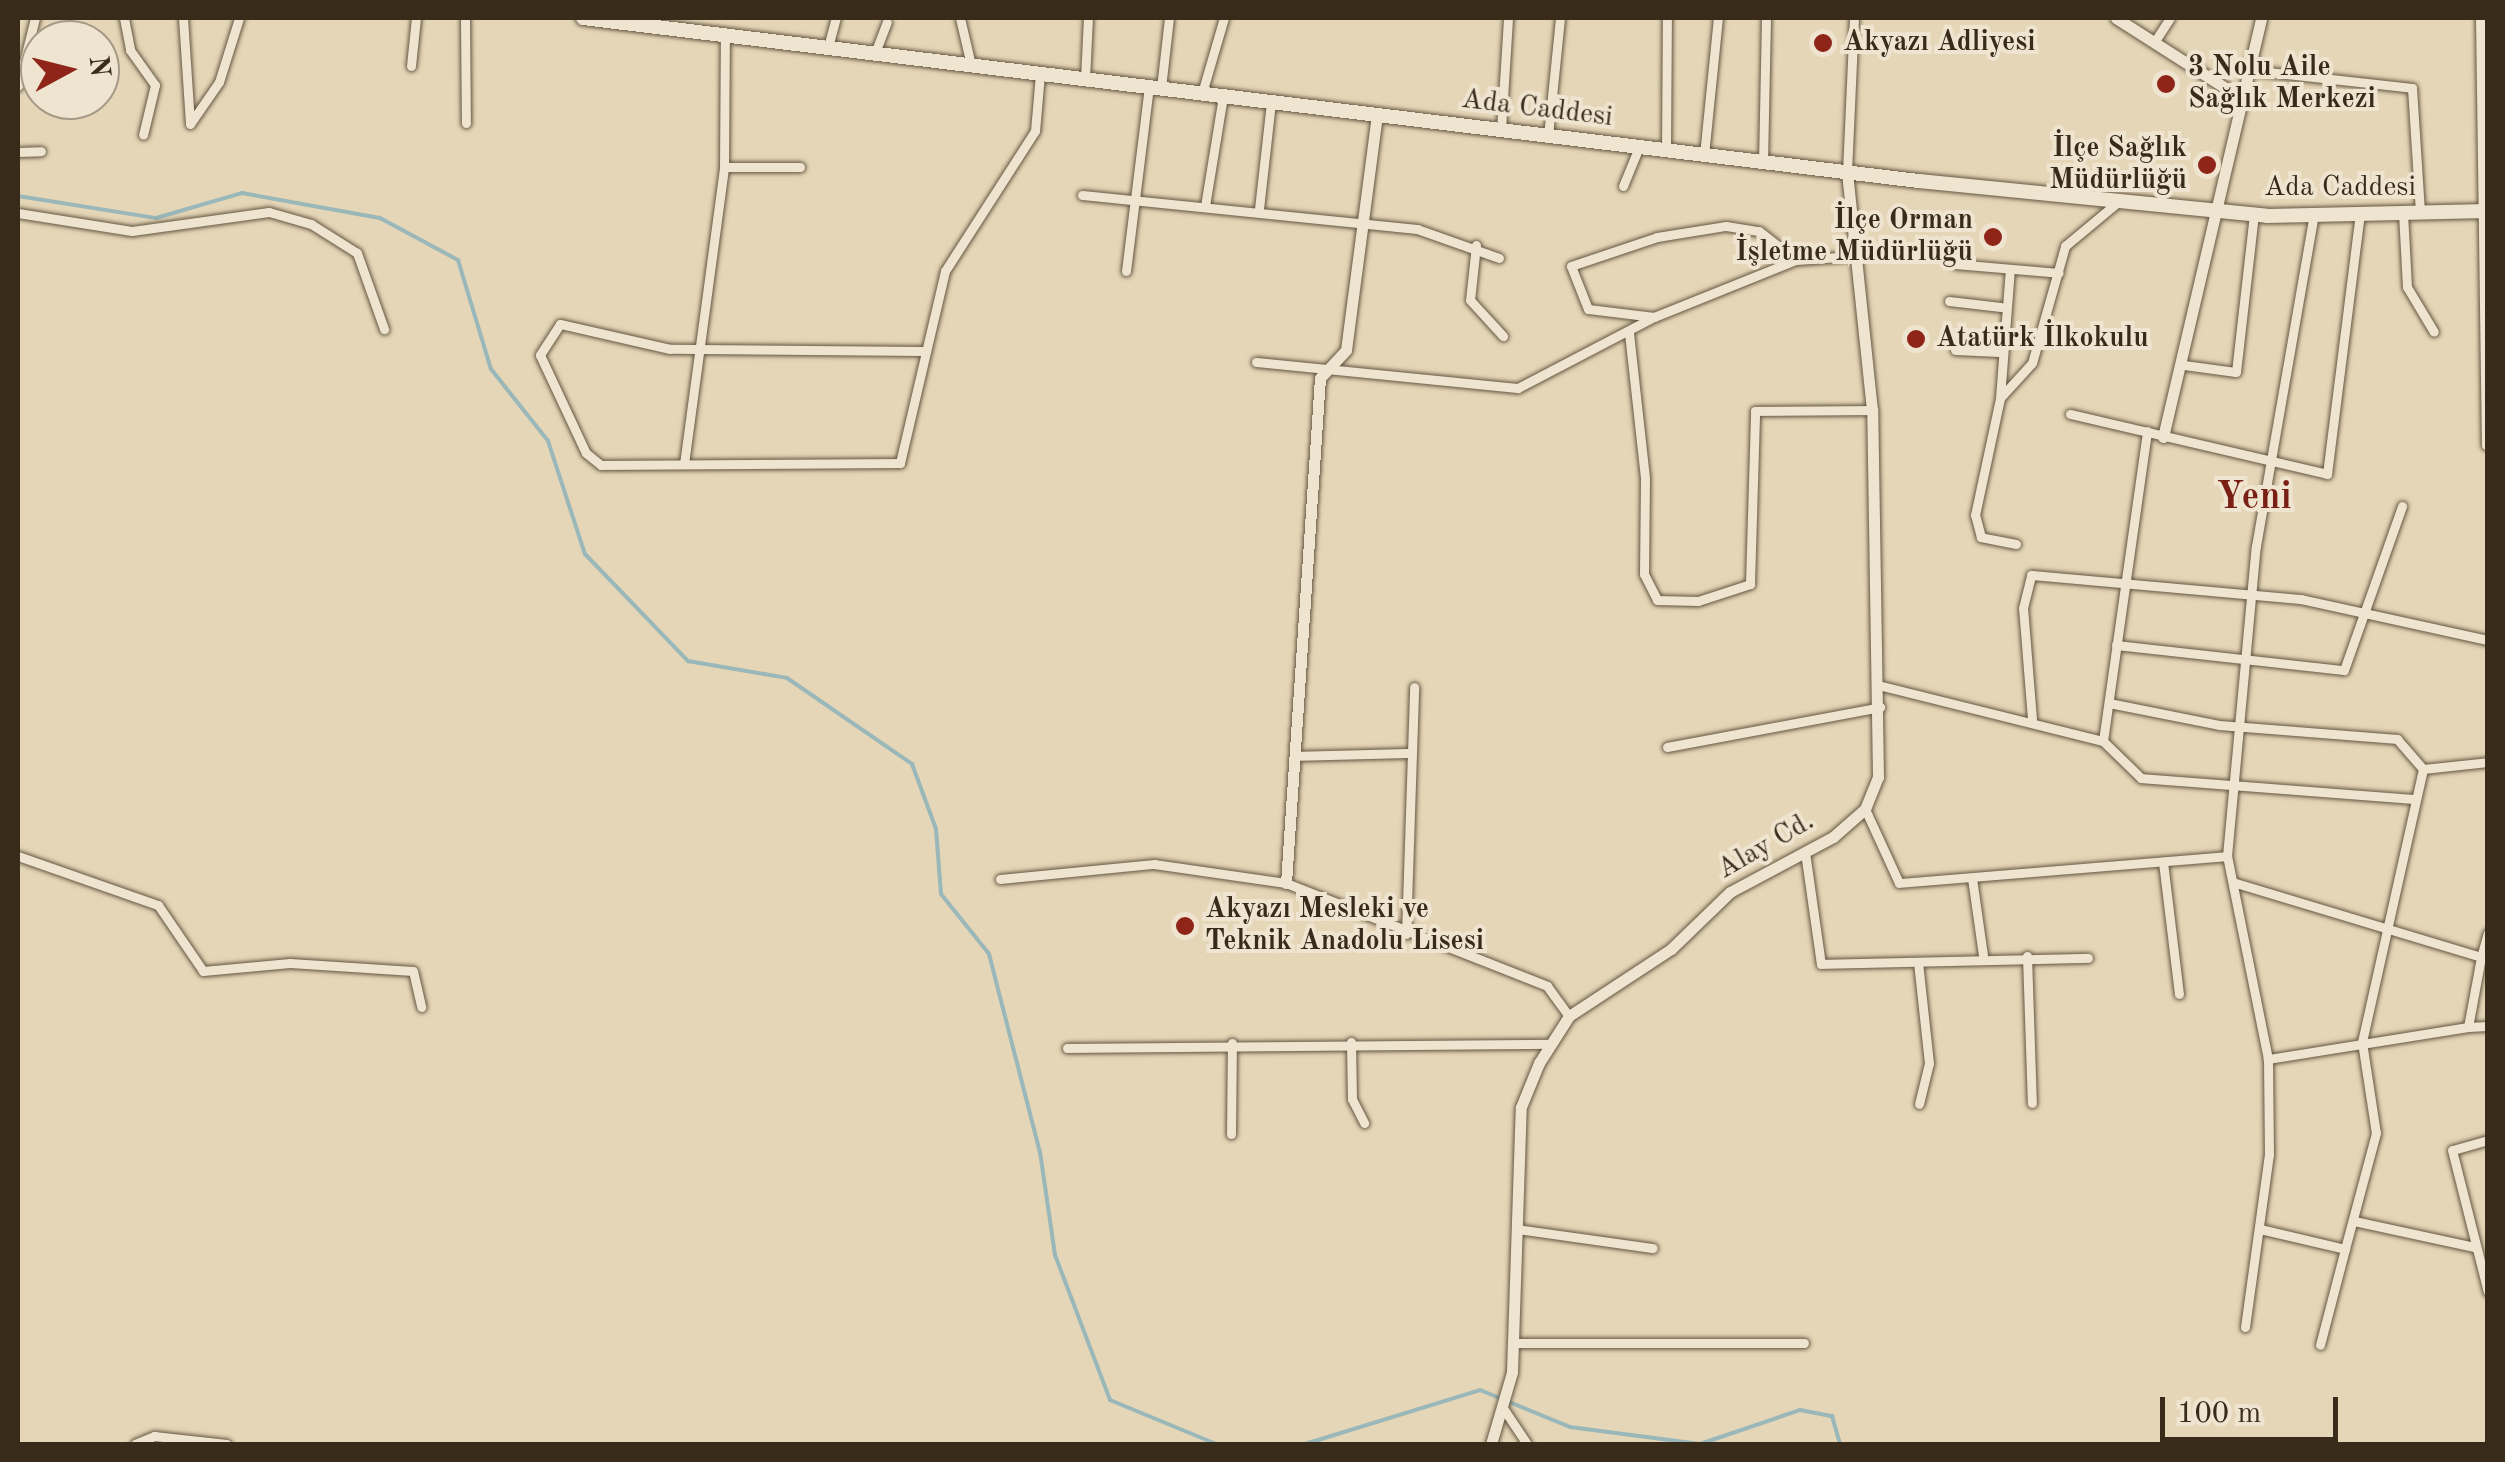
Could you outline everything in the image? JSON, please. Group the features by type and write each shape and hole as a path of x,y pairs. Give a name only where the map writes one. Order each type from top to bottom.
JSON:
{"main road":[{"name":"Ada Caddesi","path":"584,18 697,24 725,35 828,48 1847,172 2119,201 2254,214 2483,211"}],"street":[{"path":"18,86 36,18"},
{"path":"124,18 130,50 155,85 143,135"},
{"path":"183,18 190,124 219,82 239,18"},
{"path":"411,66 416,18"},
{"path":"464,18 466,124"},
{"path":"828,48 836,18"},
{"path":"960,18 970,65"},
{"path":"1086,79 1088,18"},
{"path":"1126,271 1169,18"},
{"path":"1202,94 1224,18"},
{"path":"1501,130 1508,18"},
{"path":"1548,136 1560,18"},
{"path":"1666,18 1666,150"},
{"path":"1704,155 1718,18"},
{"path":"1763,162 1766,18"},
{"path":"1854,18 1847,172 1872,410 1882,686 1878,777 1864,808 1899,883 2227,856"},
{"path":"2116,18 2244,100"},
{"path":"2154,41 2170,18"},
{"path":"2163,437 2184,365 2261,18"},
{"path":"2480,18 2486,444"},
{"path":"875,53 887,22"},
{"path":"684,464 724,167 725,35"},
{"path":"2250,70 2412,88 2420,213"},
{"path":"923,351 702,350 560,324 540,355 565,415 601,465 900,463 923,351 945,270 1035,132 1040,74"},
{"path":"1206,206 1223,96"},
{"path":"1259,209 1272,102"},
{"path":"1286,883 1312,439 1328,372 1346,350 1377,115"},
{"path":"1623,186 1639,147"},
{"path":"18,152 40,152"},
{"path":"724,167 800,167"},
{"path":"1082,195 1259,209 1363,224 1476,245 1500,258"},
{"path":"2000,398 2032,363 2065,246 2119,201"},
{"path":"18,213 132,232 269,212 311,224 357,253 384,329"},
{"path":"2184,365 2236,372 2254,214"},
{"path":"2070,414 2268,466 2326,474 2360,214"},
{"path":"2404,214 2407,287 2434,332"},
{"path":"2244,1327 2260,1229 2268,1059 2236,883 2227,856 2243,723 2250,594 2268,466 2314,215"},
{"path":"1654,317 1588,309 1571,266 1657,237 1726,226 1759,231 1796,260"},
{"path":"1476,245 1470,300 1503,336"},
{"path":"1256,362 1518,388 1654,317 1796,260 1854,256"},
{"path":"1955,264 2059,273"},
{"path":"2010,269 2001,307 2000,398 1975,515 1981,537 2016,544"},
{"path":"1949,301 2001,307"},
{"path":"1628,333 1645,479 1644,574 1657,600 1698,601 1750,584 1755,411 1872,410"},
{"path":"1955,350 1999,352"},
{"path":"2102,740 2110,703 2120,582 2146,432"},
{"path":"2116,645 2344,670 2370,610 2402,506"},
{"path":"2032,719 2022,586 2031,575 2250,594 2370,610 2488,640"},
{"path":"1882,686 2032,719 2102,740 2141,778 2412,800"},
{"path":"1406,934 1414,687"},
{"path":"2110,703 2243,723 2398,739 2423,769"},
{"path":"1666,747 1881,707"},
{"path":"1296,756 1412,753"},
{"path":"2423,769 2488,762"},
{"path":"2320,1345 2376,1133 2362,1042 2382,928 2423,769"},
{"name":"Alay Cd.","path":"1490,1444 1512,1372 1522,1107 1552,1044 1569,1016 1671,948 1730,892 1805,852 1864,808"},
{"path":"1805,852 1822,964 1918,962 1983,955 2088,958"},
{"path":"18,856 158,905 202,971 290,963 413,970 422,1007"},
{"path":"2163,862 2179,994"},
{"path":"1000,879 1154,864 1286,883 1406,934 1547,986 1569,1016"},
{"path":"1972,878 1983,955"},
{"path":"2236,883 2481,957"},
{"path":"2468,1027 2488,933"},
{"path":"2027,956 2032,1103"},
{"path":"1918,962 1929,1063 1919,1104"},
{"path":"2268,1059 2488,1026"},
{"path":"1351,1042 1352,1098 1364,1124"},
{"path":"1067,1048 1351,1042 1552,1044"},
{"path":"1231,1134 1232,1043"},
{"path":"2488,1140 2452,1150 2488,1292"},
{"path":"2354,1222 2474,1246"},
{"path":"1517,1229 1653,1248"},
{"path":"2260,1229 2345,1249"},
{"path":"1513,1343 1804,1343"},
{"path":"1502,1411 1527,1444"},
{"path":"135,1444 154,1436 227,1444"}],"waterway":[{"path":"18,196 156,218 242,193 380,218 458,260 491,369 548,441 585,554 688,661 787,678 912,764 936,829 941,894 989,954 1040,1152 1055,1255 1110,1400 1216,1444"},
{"path":"1305,1444 1480,1390 1570,1427 1700,1444"},
{"path":"1700,1444 1800,1410 1832,1416 1840,1444"}],"place":[{"name":"Akyazı Adliyesi","path":"1823,43"},
{"name":"3 Nolu Aile Sağlık Merkezi","path":"2166,84"},
{"name":"İlçe Sağlık Müdürlüğü","path":"2207,165"},
{"name":"İlçe Orman İşletme Müdürlüğü","path":"1993,237"},
{"name":"Atatürk İlkokulu","path":"1916,339"},
{"name":"Akyazı Mesleki ve Teknik Anadolu Lisesi","path":"1185,926"}],"district":[{"name":"Yeni","path":"2254,499"}]}
